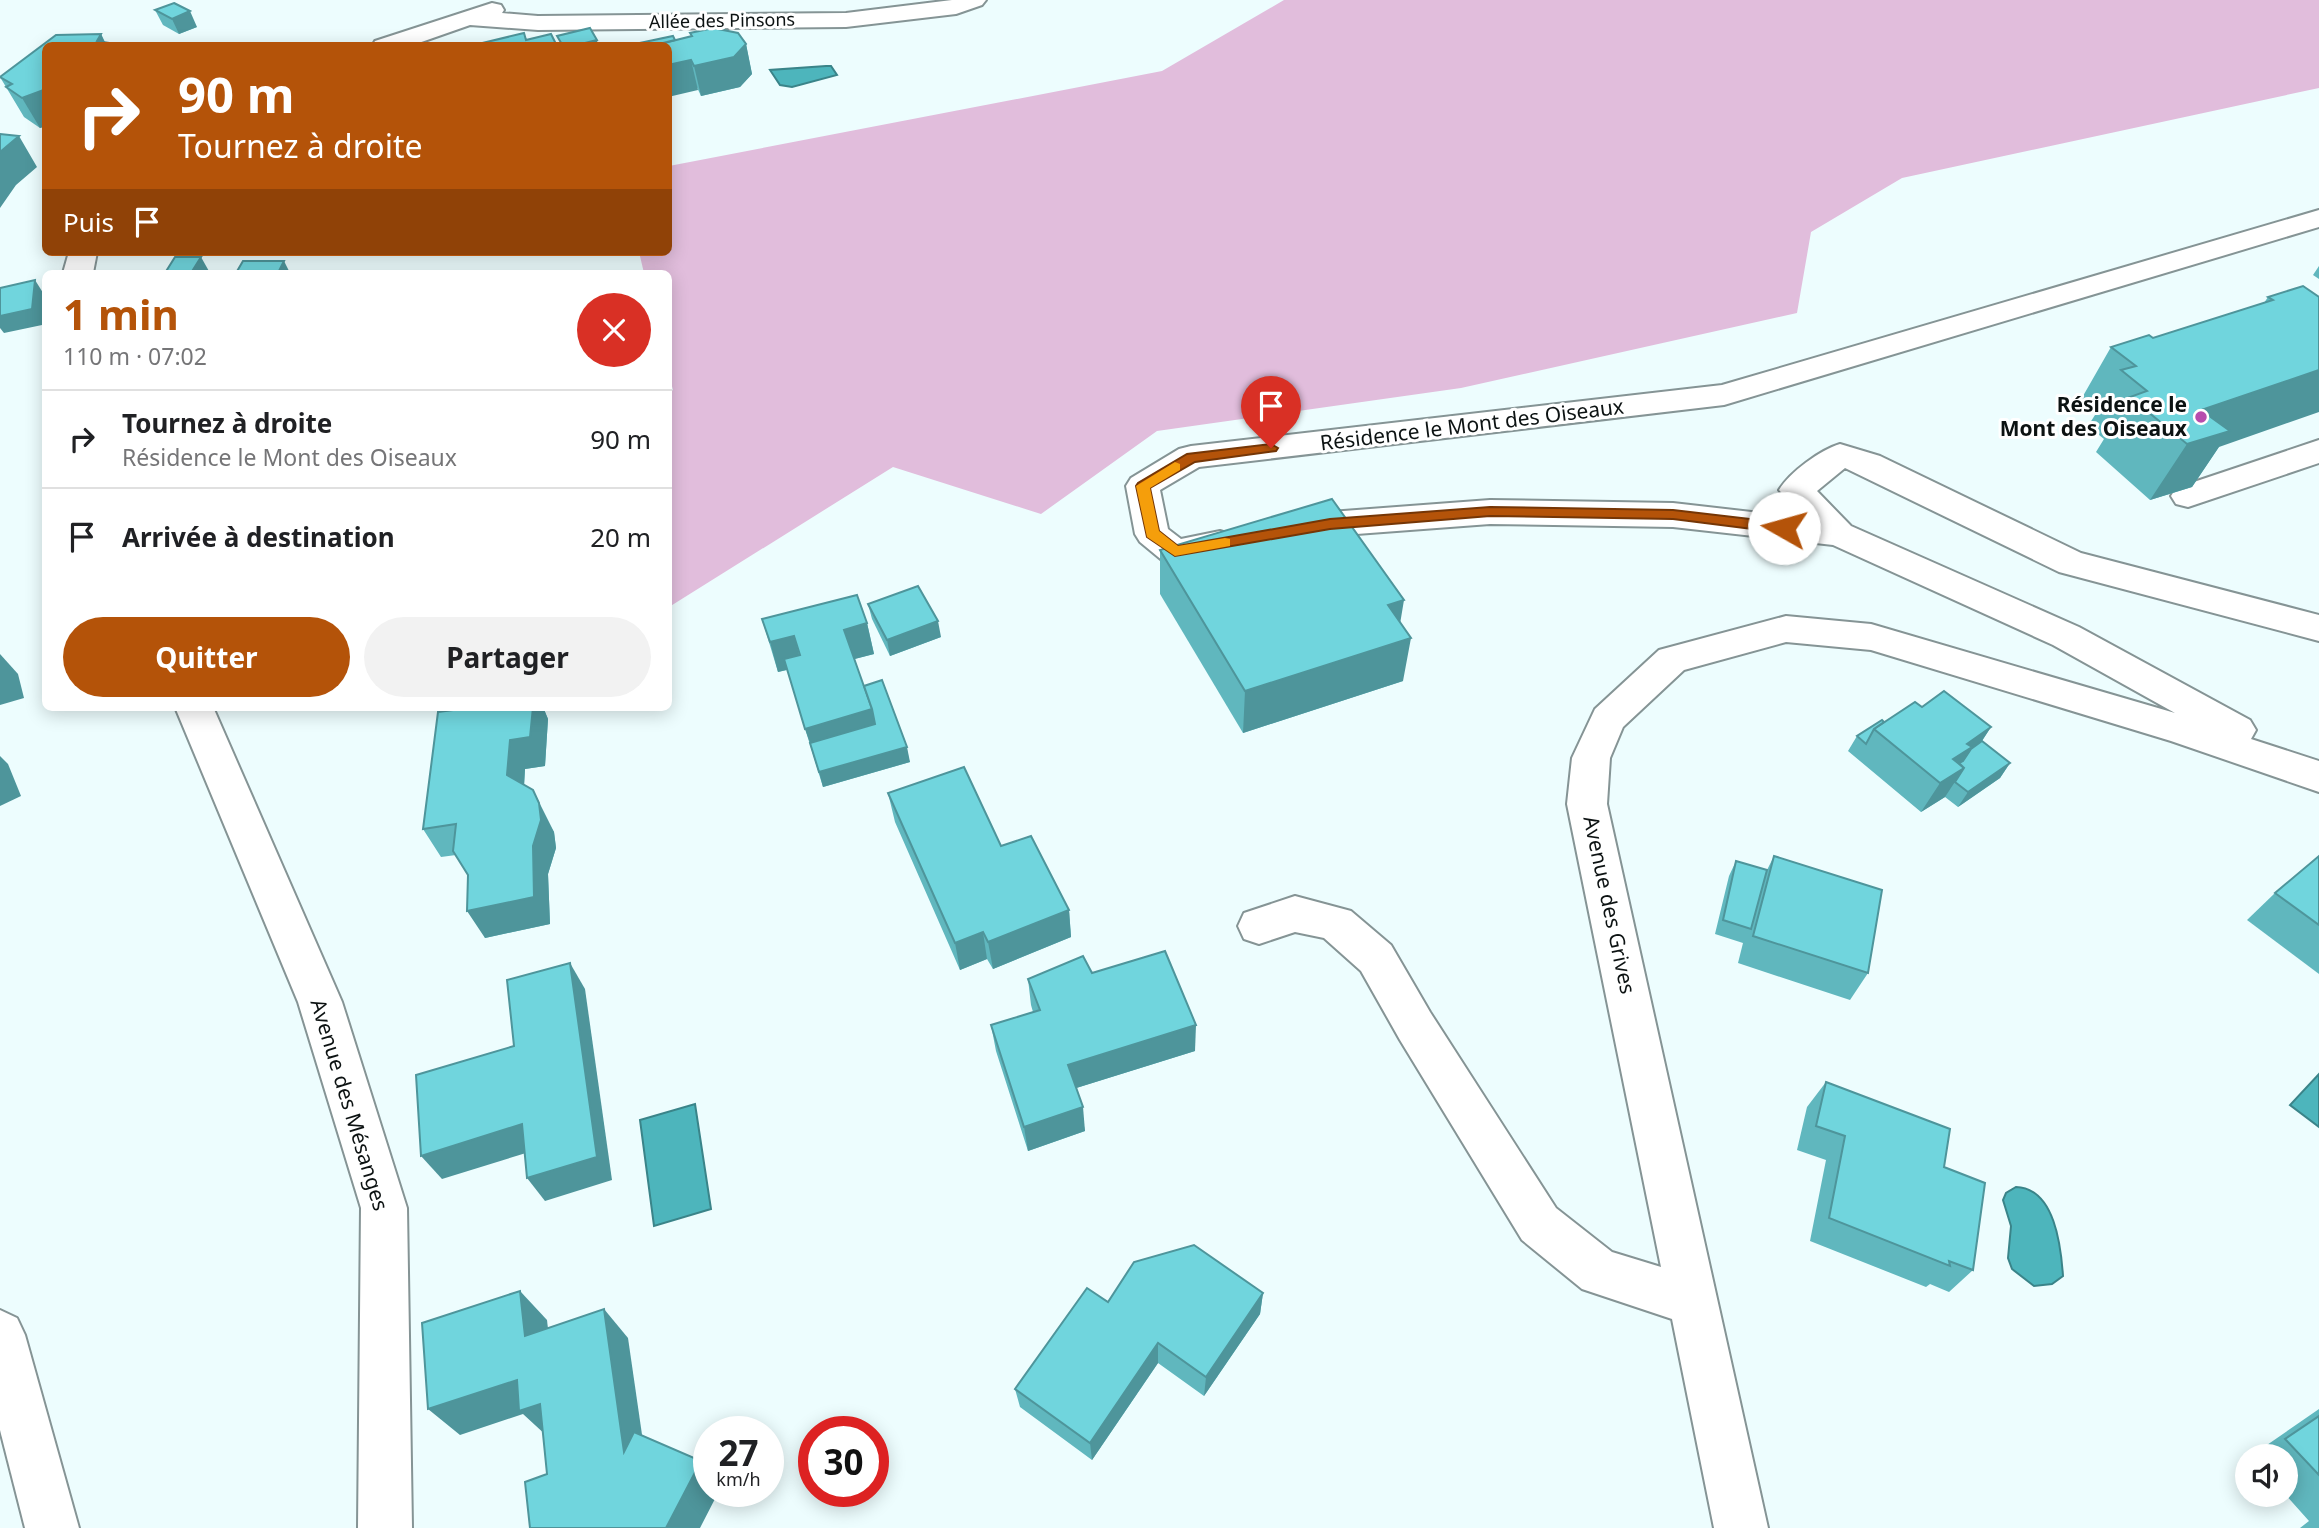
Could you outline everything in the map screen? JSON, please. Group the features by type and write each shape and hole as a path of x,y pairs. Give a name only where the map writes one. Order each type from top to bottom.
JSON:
{"street":[{"path":"396,42 522,0"},
{"name":"Allée des Pinsons","path":"469,18 538,23 846,20 956,7 974,0"},
{"name":"Résidence le Mont des Oiseaux","path":"2319,218 1724,395 1191,457 1143,486 1152,534 1175,551 1330,524 1490,512 1673,515 1839,534 2066,636 2319,776"},
{"path":"2188,496 2319,451"},
{"name":"Résidence le Mont des Oiseaux","path":"1839,534 1796,490 1840,455 1868,464 2071,563 2319,628"},
{"name":"Avenue des Grives","path":"1741,1528 1587,804 1591,758 1608,719 1672,660 1786,629 1871,637 2179,729 2319,776"},
{"name":"Avenue des Mésanges","path":"196,711 320,1002 384,1208 386,1528"},
{"path":"1259,926 1295,914 1336,923 1376,958 1415,1026 1539,1224 1599,1272 1693,1301"},
{"path":"0,1335 52,1528"}],"shaded area":[{"path":"1284,0 2319,0 2319,88 1902,178 1811,232 1797,313 1461,388 1157,431 1041,514 893,467 672,605 672,270 643,270 640,256 672,256 672,165 1162,71"}],"water":[{"path":"831,66 837,75 792,87 780,85 770,70"},
{"path":"2319,1074 2319,1127 2290,1105"},
{"path":"695,1104 711,1209 654,1226 640,1120"},
{"path":"2016,1187 2029,1190 2040,1197 2053,1221 2058,1235 2063,1276 2052,1284 2034,1286 2012,1269 2008,1258 2011,1226 2003,1200 2006,1193"}],"building":[{"path":"174,3 190,11 172,19 155,10"},
{"path":"590,28 597,40 561,42 557,36"},
{"path":"713,28 738,33 746,44 734,57 694,66 691,60 672,64 672,42 668,42 692,36 690,33"},
{"path":"524,33 526,40 551,34 555,42 486,42"},
{"path":"101,34 97,41 103,42 47,42 56,35"},
{"path":"673,36 675,40 667,42 644,42"},
{"path":"42,46 42,90 22,98 6,87 12,84 0,77"},
{"path":"0,134 19,136 0,152"},
{"path":"175,257 201,257 193,270 167,270"},
{"path":"243,261 284,261 280,270 238,270"},
{"path":"35,280 32,309 0,316 0,288"},
{"path":"2303,286 2319,297 2319,370 2201,410 2230,431 2187,444 2130,397 2147,391 2121,370 2136,366 2111,347 2149,335 2153,338 2273,300 2268,297"},
{"path":"1332,499 1404,600 1388,605 1411,638 1245,691 1160,550"},
{"path":"918,586 938,621 887,640 868,604"},
{"path":"857,595 867,623 844,630 872,709 805,729 784,659 800,655 794,636 770,642 762,619"},
{"path":"882,680 907,747 819,772 810,743 875,724 864,686"},
{"path":"1944,691 1991,727 1967,744 1972,747 1953,759 1964,768 1940,783 1874,729 1915,702 1922,707"},
{"path":"533,711 530,737 510,740 507,775 533,790 539,803 541,820 533,846 534,897 467,911 468,875 453,851 456,824 423,829 438,712"},
{"path":"1882,720 1884,722 1874,729 1866,744 1857,736"},
{"path":"1982,741 2010,763 1968,792 1955,782 1964,768 1959,763"},
{"path":"964,767 1001,846 1031,836 1069,910 988,942 983,932 955,943 888,793"},
{"path":"1774,856 1882,890 1868,973 1753,936"},
{"path":"2319,856 2319,925 2275,893"},
{"path":"1736,861 1767,870 1751,929 1723,920"},
{"path":"1165,951 1196,1025 1068,1065 1083,1107 1024,1127 991,1025 1040,1010 1028,979 1083,956 1092,973"},
{"path":"570,963 597,1157 527,1178 522,1124 421,1156 416,1075 514,1046 507,980"},
{"path":"1826,1082 1950,1129 1944,1167 1985,1183 1973,1270 1949,1261 1950,1266 1829,1218 1845,1136 1816,1126"},
{"path":"1194,1245 1263,1293 1206,1377 1158,1343 1090,1443 1015,1389 1087,1288 1108,1302 1134,1262"},
{"path":"520,1291 525,1336 604,1309 624,1452 634,1432 693,1458 693,1476 666,1528 530,1528 525,1482 547,1474 540,1404 519,1411 517,1380 428,1409 422,1323"},
{"path":"2319,1416 2319,1475 2298,1453 2298,1444 2290,1444 2285,1439"}],"slow traffic":[{"path":"1175,467 1143,486 1152,534 1175,551 1225,543"}],"place":[{"name":"Résidence le Mont des Oiseaux","path":"2201,417"}],"route":[{"path":"1271,448 1191,457 1143,486 1152,534 1175,551 1330,524 1490,512 1673,515 1784,528"}]}
